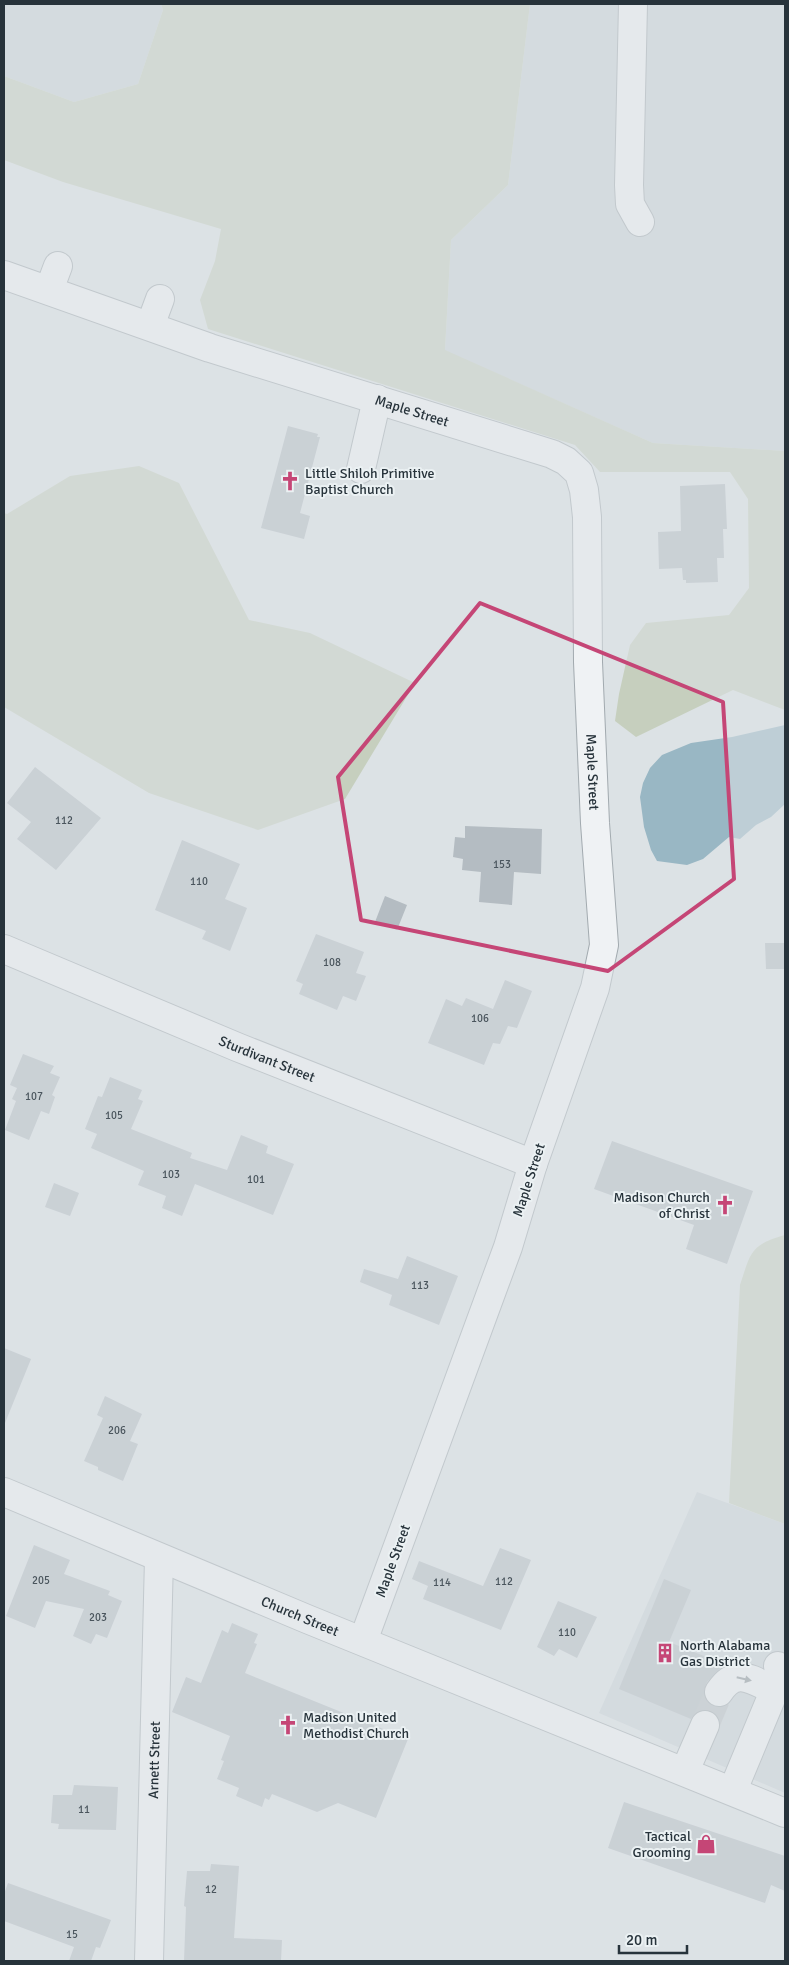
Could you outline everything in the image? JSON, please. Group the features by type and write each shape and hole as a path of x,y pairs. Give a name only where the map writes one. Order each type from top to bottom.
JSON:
{"street":[{"path":"633,4 628,185 630,204 640,222"},
{"name":"Maple Street","path":"4,275 53,278 150,326 210,348 552,454 566,461 579,473 584,490 588,517 588,662 594,804 604,945 595,988 533,1164 508,1247 376,1580 363,1641"},
{"path":"150,326 160,299"},
{"path":"361,469 377,399"},
{"name":"Sturdivant Street","path":"4,949 236,1047 533,1164"},
{"name":"Church Street","path":"4,1492 159,1558 785,1812"},
{"name":"Arnett Street","path":"149,1961 159,1558"},
{"path":"719,1692 731,1678 741,1676 776,1678 733,1790"},
{"path":"685,1771 705,1724"}],"highlighted area":[{"path":"480,603 723,702 734,879 608,971 361,920 338,777"}],"shaded area":[{"path":"4,4 161,4 163,10 138,84 74,102 4,76"},
{"path":"530,4 785,4 785,451 653,443 445,351 451,240 508,185"},
{"path":"697,1492 785,1524 785,1793 599,1713"}],"green space":[{"path":"161,4 530,4 508,185 451,240 445,350 653,443 785,451 785,710 733,690 636,737 615,721 630,645 646,623 729,615 749,588 748,499 730,472 600,472 575,445 208,329 200,300 215,261 221,229 63,182 4,160 4,76 74,102 138,84 163,10"},
{"path":"139,466 179,483 249,620 310,633 415,683 345,799 258,830 149,793 4,707 4,513 7,514 70,476"},
{"path":"785,1235 785,1524 729,1503 740,1285 754,1251 765,1242"}],"water":[{"path":"785,725 785,804 771,817 756,825 740,839 729,837 703,859 687,865 657,861 651,850 644,827 640,797 643,783 650,768 662,755 691,743 732,737"}],"building":[{"name":"Little Shiloh Primitive Baptist Church","path":"288,426 318,434 317,437 320,437 300,513 310,516 304,539 261,528"},
{"path":"725,484 727,529 723,529 724,558 717,558 718,582 686,583 686,580 683,580 682,568 659,569 658,532 681,531 680,486"},
{"path":"35,767 101,818 56,870 17,839 31,822 7,803"},
{"path":"465,826 542,829 541,874 514,872 512,905 479,902 481,872 462,870 463,859 453,857 455,837 465,838"},
{"path":"182,840 240,864 225,899 247,908 230,951 202,939 206,931 155,910"},
{"path":"385,896 407,905 397,930 375,922"},
{"path":"316,934 364,952 356,973 366,976 356,1001 343,996 337,1010 299,994 303,984 296,981"},
{"path":"765,943 785,943 785,969 766,969"},
{"path":"505,980 532,991 517,1028 508,1026 500,1044 493,1043 484,1065 428,1043 446,999 462,1006 466,998 493,1009"},
{"path":"23,1054 54,1066 50,1073 60,1077 52,1095 55,1097 49,1114 41,1111 29,1140 5,1130 16,1101 12,1099 17,1088 10,1085"},
{"path":"110,1077 142,1090 138,1099 143,1101 131,1129 192,1153 190,1158 227,1170 241,1135 268,1146 266,1153 294,1164 273,1215 195,1184 182,1216 162,1208 166,1196 138,1185 144,1171 91,1148 97,1134 85,1129 98,1096 102,1097"},
{"name":"Madison Church of Christ","path":"612,1141 753,1191 727,1264 686,1249 694,1225 594,1189"},
{"path":"54,1183 79,1193 70,1216 45,1207"},
{"path":"407,1256 458,1276 439,1325 389,1305 392,1295 360,1282 364,1269 398,1279"},
{"path":"4,1348 31,1359 5,1423 4,1423"},
{"path":"105,1396 142,1414 130,1441 138,1444 123,1481 98,1470 98,1467 84,1461 103,1418 97,1415"},
{"path":"34,1545 70,1560 64,1574 110,1591 108,1595 122,1601 107,1638 96,1634 91,1644 73,1636 84,1609 46,1601 35,1628 6,1616"},
{"path":"500,1548 531,1560 501,1630 423,1599 428,1586 412,1579 419,1561 483,1586"},
{"name":"North Alabama Gas District","path":"664,1579 691,1590 669,1642 724,1664 707,1682 704,1690 705,1698 710,1704 717,1707 726,1706 720,1721 717,1715 704,1709 696,1712 691,1719 619,1689"},
{"path":"558,1601 597,1617 577,1658 559,1649 554,1656 537,1647"},
{"name":"Madison United Methodist Church","path":"232,1623 258,1634 254,1643 257,1644 245,1673 408,1739 376,1818 338,1803 317,1812 272,1794 269,1800 265,1798 262,1807 236,1796 239,1788 217,1779 224,1761 221,1760 230,1736 172,1712 186,1677 201,1683 222,1630 228,1633"},
{"path":"74,1785 118,1787 116,1830 58,1829 59,1824 51,1823 53,1795 72,1795"},
{"path":"624,1802 785,1856 785,1891 771,1885 765,1903 608,1848"},
{"path":"211,1864 239,1866 234,1938 282,1940 281,1961 184,1961 186,1907 184,1906 187,1871 210,1871"},
{"path":"8,1883 111,1920 100,1948 96,1947 91,1961 69,1961 74,1947 4,1921 4,1894"}],"tunnel":[{"path":"705,1725 719,1692"}],"place":[{"name":"Little Shiloh Primitive Baptist Church","path":"290,481"},
{"name":"Madison Church of Christ","path":"725,1205"},
{"name":"North Alabama Gas District","path":"665,1653"},
{"name":"Madison United Methodist Church","path":"288,1725"},
{"name":"Tactical Grooming","path":"706,1844"}]}
